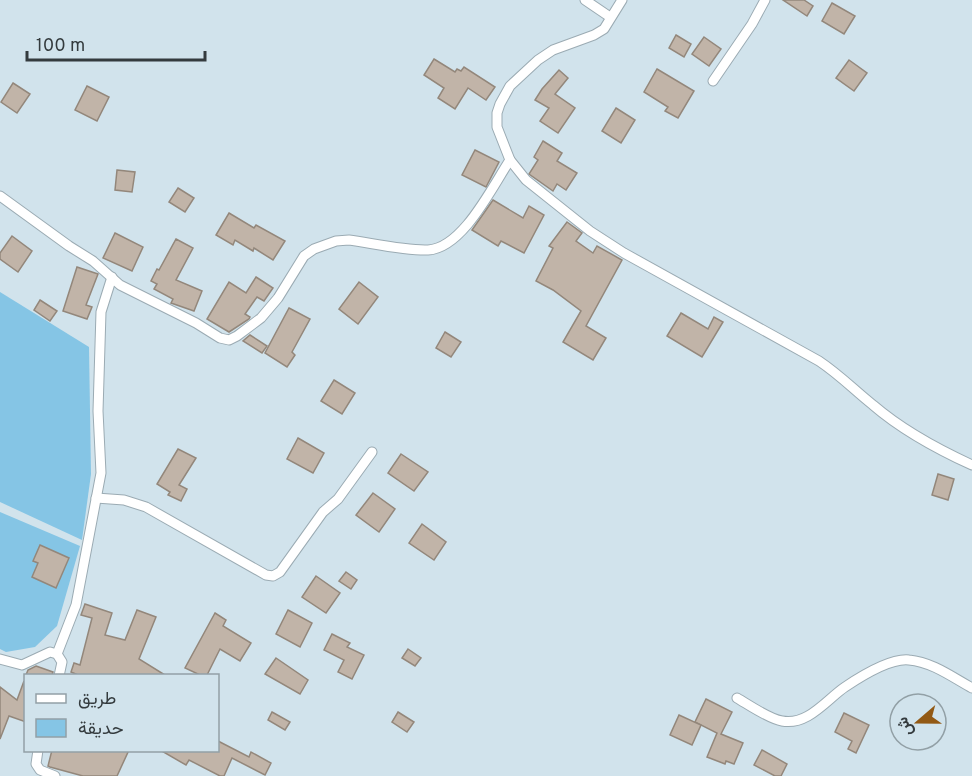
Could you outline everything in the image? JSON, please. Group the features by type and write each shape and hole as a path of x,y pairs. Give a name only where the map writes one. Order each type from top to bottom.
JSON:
{"street":[{"path":"585,0 610,17"},
{"path":"622,0 604,28 594,35 553,50 538,60 510,86 497,114 497,127 510,160 526,180 590,231 624,253 819,361 842,377 896,423 972,465"},
{"path":"713,81 752,24 765,0"},
{"path":"0,196 93,261 120,285 196,323 220,338 229,340 261,318 278,298 304,256 314,249 336,241 349,240 428,250 442,247 467,228 510,160"},
{"path":"57,654 76,605 101,473 98,411 101,312 112,277"},
{"path":"96,498 124,500 146,507 231,557 266,575 273,576 280,572 323,512 338,499 372,452"},
{"path":"0,659 22,665 50,652 57,654 62,662 59,674"},
{"path":"737,698 781,721 797,721 819,709 845,687 890,663 907,659 928,664 972,688"},
{"path":"38,752 36,764 40,770 55,776"}],"green space":[{"path":"0,292 89,347 91,474 82,540 0,502"},
{"path":"0,512 80,546 57,626 35,647 6,652 0,649"}],"building":[{"path":"783,0 804,0 813,6 807,16"},
{"path":"832,3 855,16 844,34 822,21"},
{"path":"676,35 691,44 684,57 669,48"},
{"path":"704,37 721,49 709,66 692,54"},
{"path":"434,59 455,72 457,69 461,71 464,67 495,87 486,100 468,88 455,109 438,98 444,88 424,75"},
{"path":"849,60 867,73 854,91 836,78"},
{"path":"657,69 694,91 678,118 665,111 668,107 644,92"},
{"path":"559,70 568,78 555,94 575,108 558,133 540,121 549,108 535,100"},
{"path":"13,83 30,94 17,113 1,102"},
{"path":"87,86 109,97 97,121 75,110"},
{"path":"616,108 635,120 621,143 602,131"},
{"path":"543,141 562,153 557,161 577,173 566,190 557,184 553,191 529,174 538,160 534,157"},
{"path":"475,150 499,162 486,187 462,175"},
{"path":"117,170 135,172 132,192 115,190"},
{"path":"178,188 194,198 185,212 169,202"},
{"path":"493,200 523,218 529,206 544,215 524,253 501,241 498,246 472,230"},
{"path":"229,213 254,228 256,225 285,241 273,260 254,248 253,251 235,240 233,245 216,235"},
{"path":"567,222 582,233 576,241 593,253 597,246 622,260 586,326 606,338 593,360 563,342 581,311 553,290 536,281 553,248 549,246"},
{"path":"115,233 143,247 132,271 103,258"},
{"path":"12,236 32,251 18,272 0,259 0,253"},
{"path":"176,239 193,248 176,280 202,291 194,311 171,303 173,299 154,289 157,284 151,281"},
{"path":"77,267 98,274 86,305 92,307 87,319 63,311"},
{"path":"256,277 273,288 264,301 257,297 245,314 250,317 249,319 229,332 207,319 229,282 246,293"},
{"path":"359,282 378,297 358,324 339,309"},
{"path":"40,300 57,311 50,321 34,310"},
{"path":"289,308 310,319 292,352 295,355 287,367 265,353"},
{"path":"681,313 708,329 714,317 723,322 702,357 667,336"},
{"path":"445,332 461,342 451,357 436,348"},
{"path":"250,335 267,346 262,353 243,341"},
{"path":"334,380 355,393 342,414 321,401"},
{"path":"298,438 324,453 313,473 287,459"},
{"path":"178,449 196,458 179,485 187,489 181,501 168,495 170,492 157,484"},
{"path":"401,454 428,472 414,491 388,473"},
{"path":"938,474 954,479 948,500 932,495"},
{"path":"373,493 395,509 379,532 356,515"},
{"path":"422,524 446,542 434,560 409,543"},
{"path":"40,545 69,558 56,588 32,577 38,563 33,561"},
{"path":"346,572 357,580 351,589 339,581"},
{"path":"316,576 340,593 326,613 302,597"},
{"path":"85,604 112,613 105,635 125,640 137,610 156,617 139,659 163,674 76,674 71,672 74,663 80,665 92,618 81,615"},
{"path":"288,610 312,623 300,647 276,634"},
{"path":"215,613 226,620 223,626 251,643 240,661 220,649 208,674 198,674 185,668"},
{"path":"332,634 350,643 347,647 364,655 352,679 338,672 344,660 324,650"},
{"path":"408,649 421,658 415,666 402,658"},
{"path":"276,658 308,680 300,694 265,674"},
{"path":"36,666 53,672 52,674 26,674 28,670"},
{"path":"24,681 24,721 9,716 0,739 0,687 17,700"},
{"path":"706,699 732,712 721,734 743,743 734,764 726,761 725,764 707,757 717,733 695,722"},
{"path":"272,712 290,722 285,730 268,720"},
{"path":"398,712 414,722 407,732 392,722"},
{"path":"844,713 869,725 856,753 848,749 852,741 835,732"},
{"path":"679,715 701,725 692,745 670,735"},
{"path":"219,742 249,757 251,752 271,763 265,775 232,758 224,776 189,760 186,765 163,752 219,752"},
{"path":"762,750 787,764 781,776 775,776 754,765"},
{"path":"52,752 128,752 117,776 83,776 48,766"}]}
